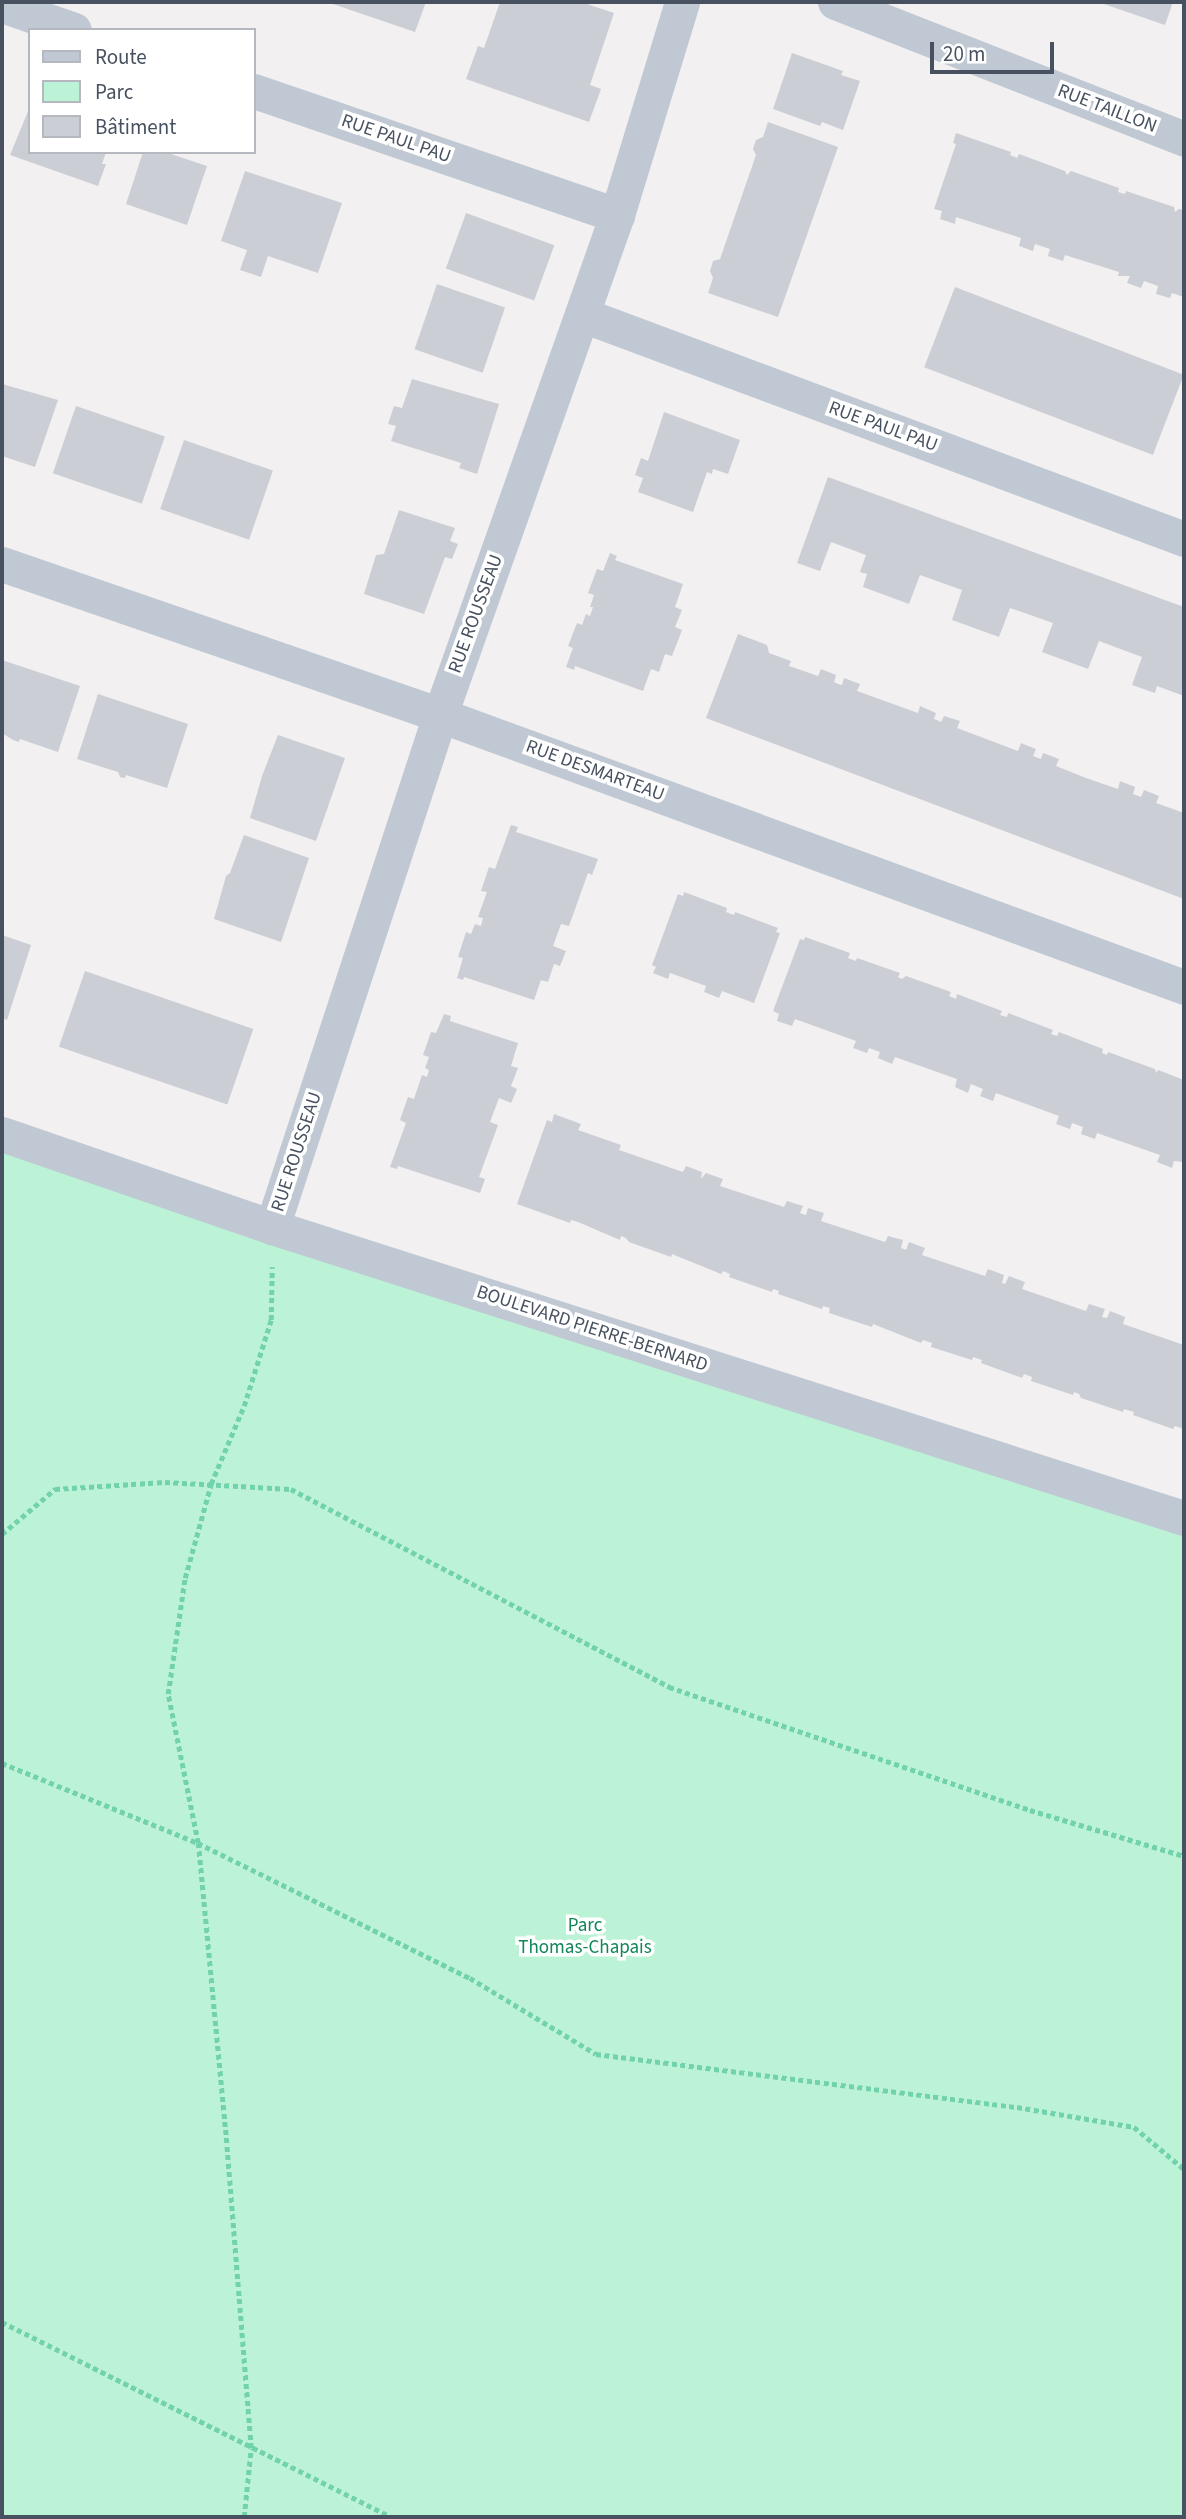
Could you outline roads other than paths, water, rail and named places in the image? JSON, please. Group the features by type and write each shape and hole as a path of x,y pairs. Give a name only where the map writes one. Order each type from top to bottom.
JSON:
{"street":[{"name":"RUE ROUSSEAU","path":"272,1227 440,715 617,215 682,2"},
{"name":"RUE TAILLON","path":"835,2 1184,139"},
{"path":"2,5 68,28"},
{"name":"RUE PAUL PAU","path":"256,92 617,215"},
{"name":"RUE PAUL PAU","path":"583,315 1184,538"},
{"name":"RUE DESMARTEAU","path":"2,564 440,715 1184,987"},
{"name":"BOULEVARD PIERRE-BERNARD","path":"2,1134 272,1227 1184,1518"}],"park label":[{"name":"Parc Thomas-Chapais","path":"585,1937"}]}
